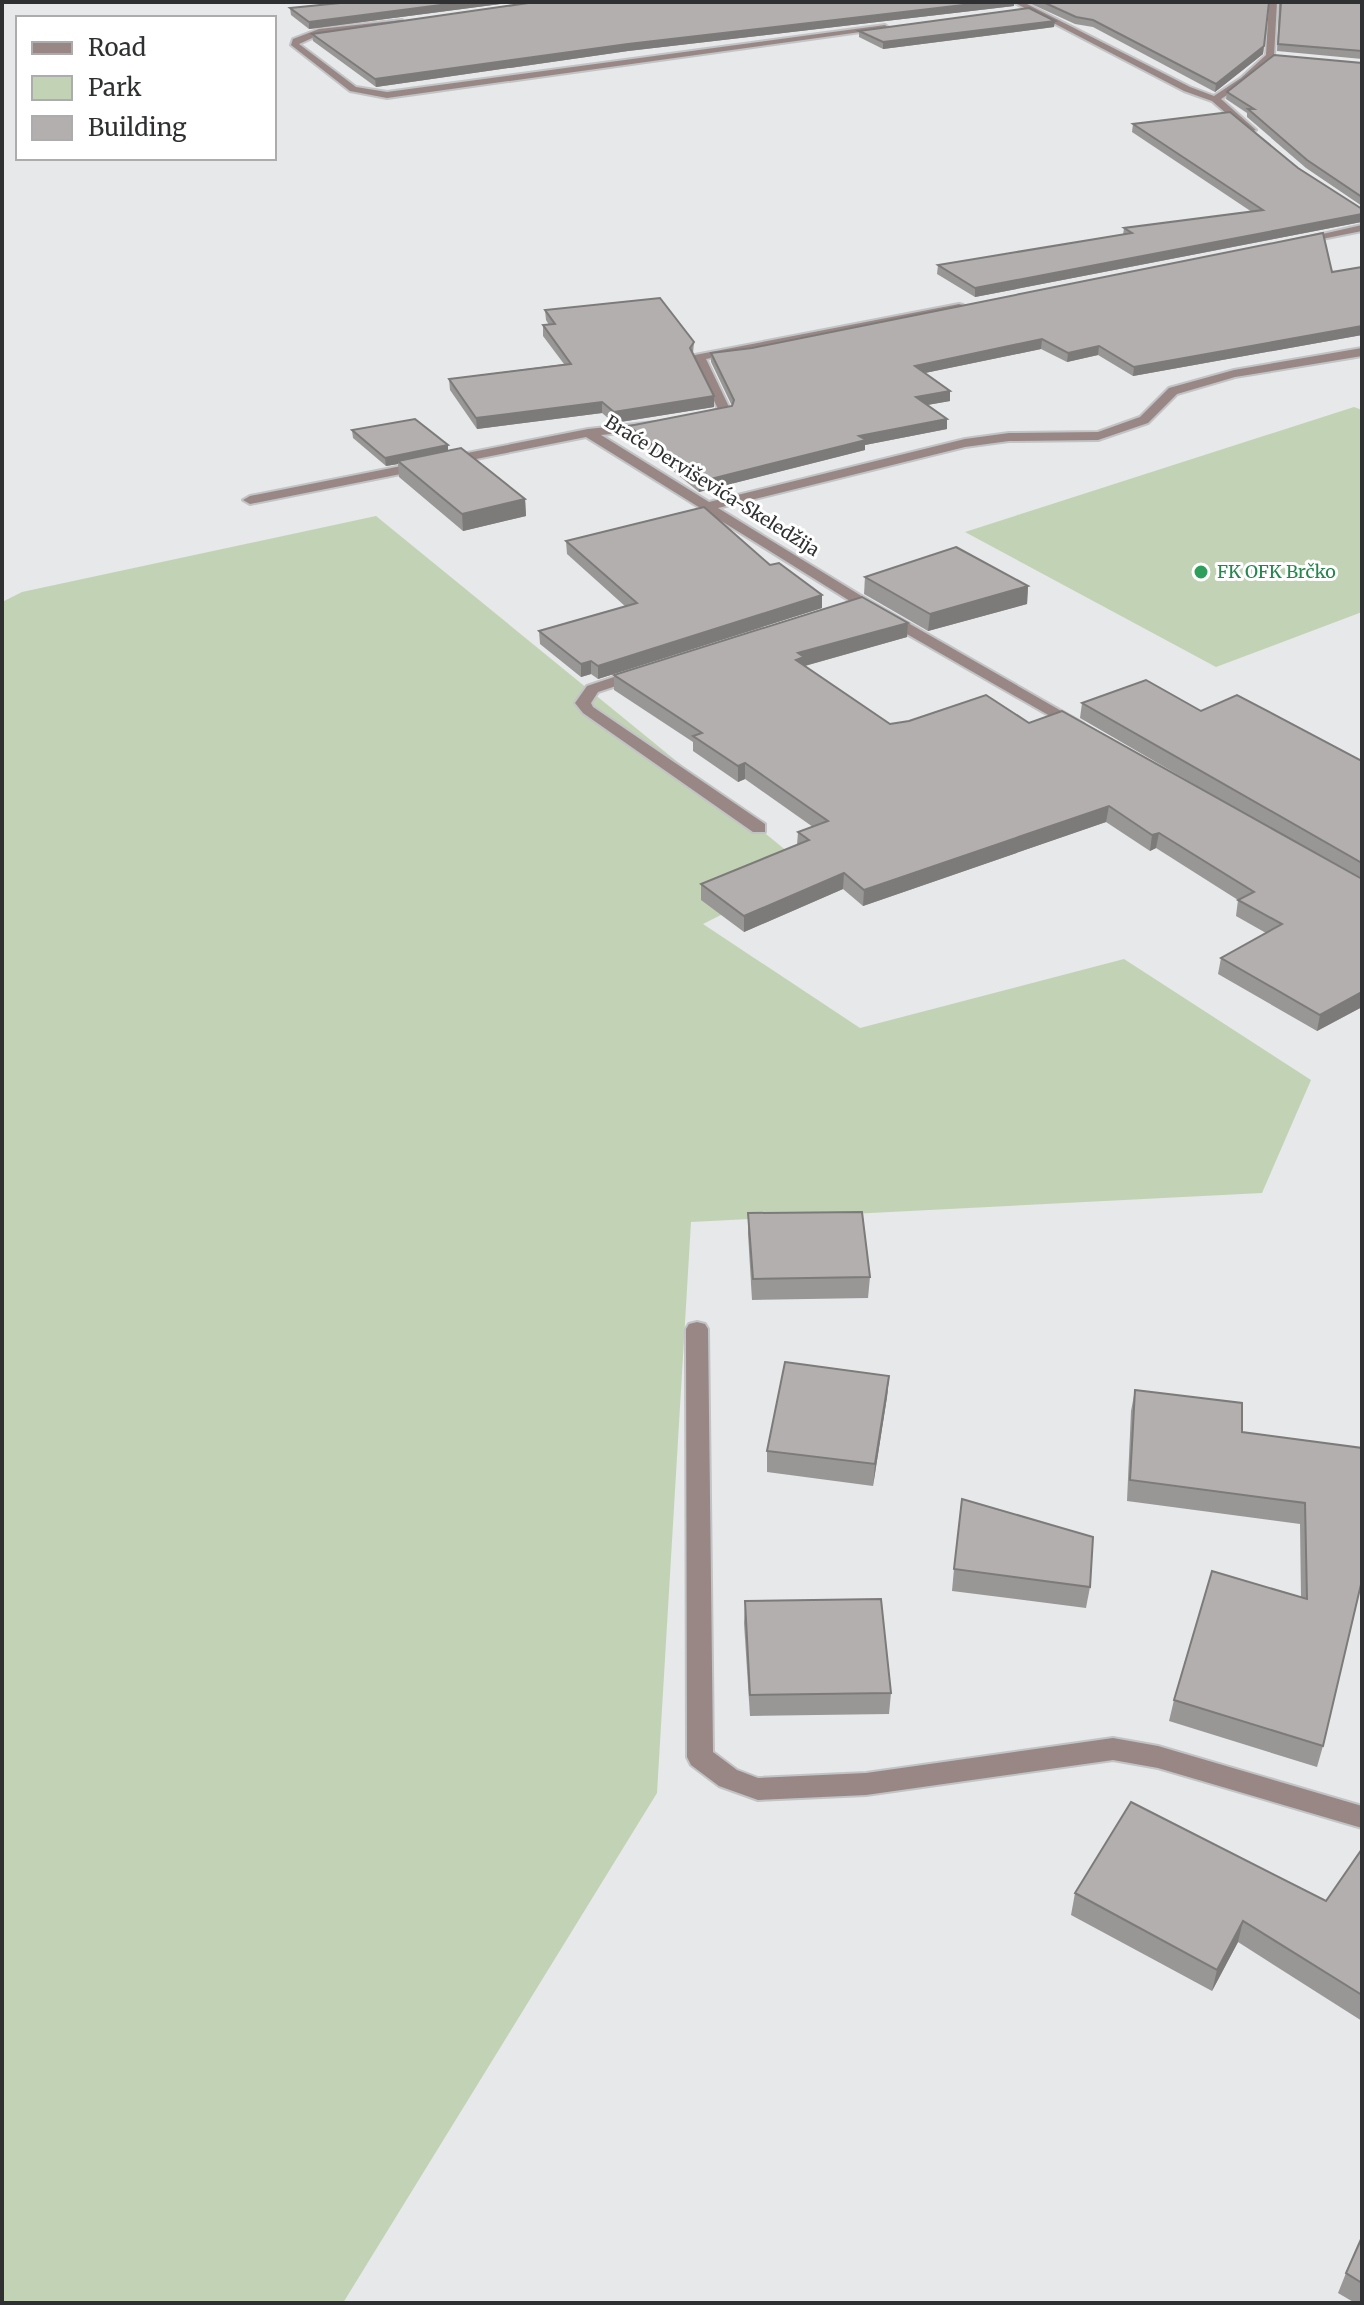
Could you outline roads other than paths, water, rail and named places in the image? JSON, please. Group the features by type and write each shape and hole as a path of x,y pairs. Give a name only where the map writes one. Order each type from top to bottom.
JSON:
{"street":[{"path":"1215,99 1244,80 1270,56 1273,2"},
{"path":"1015,6 1029,9 1215,99 1258,136"},
{"path":"416,20 319,32 296,41 295,45 353,89 387,95 889,27"},
{"path":"1270,56 1285,57"},
{"path":"1279,245 1362,228"},
{"name":"Braće Derviševića-Skeledžija","path":"588,433 675,423 725,411 699,357 980,303"},
{"path":"708,506 965,443 1009,437 1098,436 1144,420 1173,391 1181,388 1234,374 1362,352"},
{"path":"250,500 588,433"},
{"name":"Braće Derviševića-Skeledžija","path":"588,433 708,506 856,605 1093,736"},
{"path":"660,667 592,689 583,703 588,710 759,828"},
{"path":"697,1329 700,1757 728,1778 758,1789 866,1784 1113,1749 1158,1757 1362,1817"}],"place":[{"name":"FK OFK Brčko","path":"1201,572"}]}
